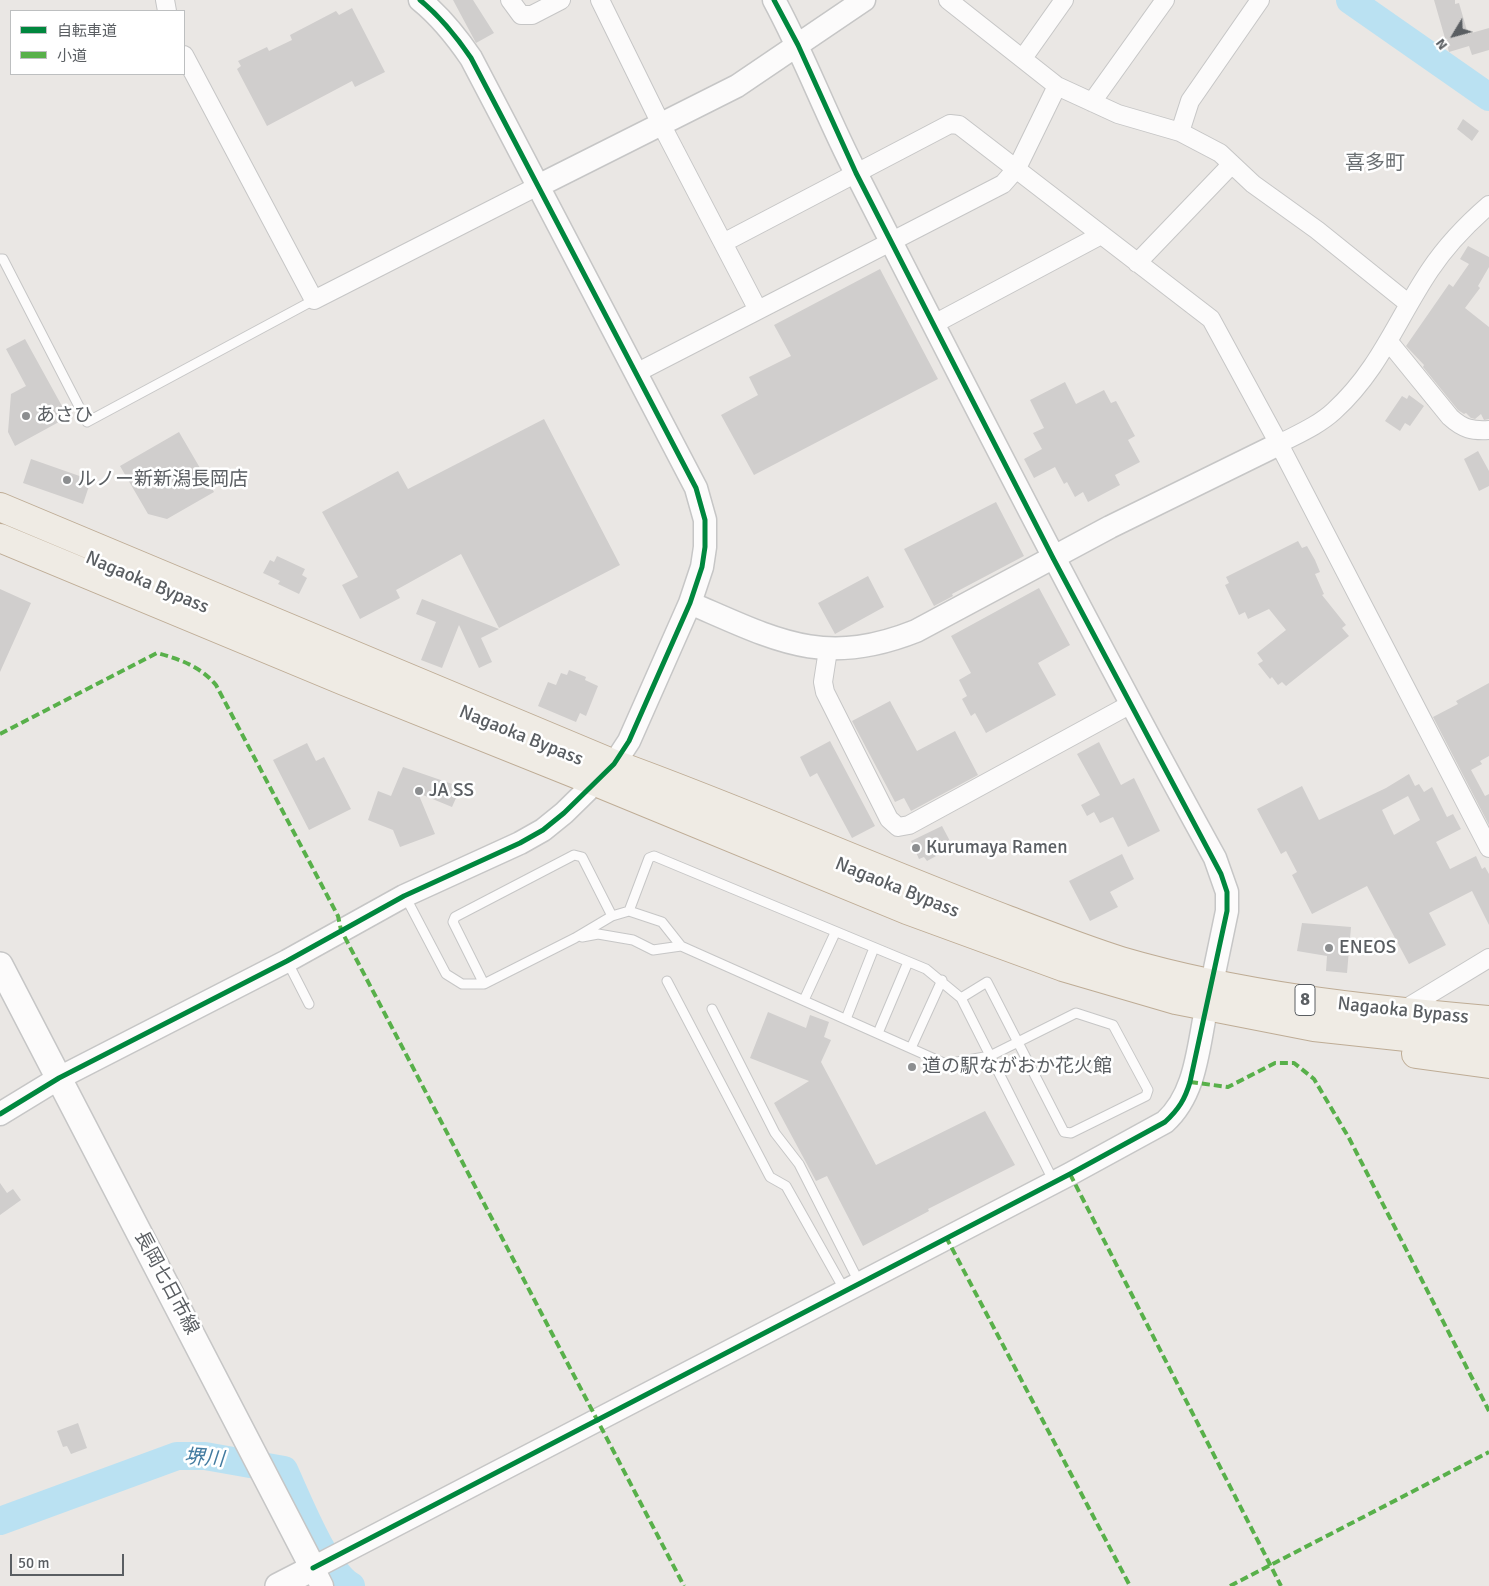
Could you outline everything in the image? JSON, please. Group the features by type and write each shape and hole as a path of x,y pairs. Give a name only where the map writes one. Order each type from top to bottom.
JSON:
{"highway":[{"name":"Nagaoka Bypass","path":"0,507 605,773 907,910 992,942 1124,986 1489,1020"},
{"name":"Nagaoka Bypass","path":"0,538 344,681 605,773"},
{"name":"Nagaoka Bypass","path":"1209,994 1314,1027 1424,1039 1489,1042"},
{"path":"1399,1012 1489,1008"},
{"path":"1314,1027 1424,1056 1489,1064"}],"main road":[{"name":"長岡七日市線","path":"0,965 317,1577"},
{"path":"278,1586 317,1577"}],"street":[{"path":"0,1114 59,1078 287,961 404,896 520,843 543,830 564,814 605,773 629,741 690,603 702,567 705,547 705,520 696,488 471,58 456,35 436,12 420,0"},
{"path":"510,0 521,15 532,15 560,0"},
{"path":"600,0 660,124 758,310"},
{"path":"330,1586 317,1577 852,1286 1054,1182 1165,1122 1178,1110 1190,1082 1227,911 1227,892 1214,858 1054,558 856,173 798,45 774,0"},
{"path":"185,57 314,300 737,86 864,0"},
{"path":"948,0 1057,86 1118,114 1180,132 1220,153 1253,184 1317,230 1409,304"},
{"path":"1023,58 1064,0"},
{"path":"1092,102 1165,0"},
{"path":"1180,132 1190,101 1260,0"},
{"path":"636,373 1003,184 1017,168 1057,86"},
{"path":"724,243 950,124 959,124 1211,319 1279,444 1489,848"},
{"path":"1137,263 1231,165"},
{"path":"690,603 773,638 799,646 828,650 860,648 887,642 909,634 1110,527 1279,444 1313,426 1333,412 1367,375 1389,342 1409,304 1444,251 1489,205"},
{"path":"934,324 1101,235"},
{"path":"1389,342 1450,417 1461,427 1473,431 1489,430"},
{"path":"828,650 824,682 825,692 889,819 898,827 909,825 1131,704"},
{"path":"1399,1012 1489,958"}],"lane":[{"path":"0,259 2,259 87,422 314,300"},
{"path":"484,984 453,922 455,918 480,904 574,855 582,856 612,916"},
{"path":"629,911 649,858 654,856 835,933 926,969 942,980 961,998 1054,1182"},
{"path":"404,896 446,974 462,984 484,984 575,938 612,916 629,911 662,922 681,946 946,1064 990,1056 1018,1042 1076,1013 1113,1025 1148,1090 1146,1096 1071,1134 1064,1132 1018,1042 987,982 961,998"},
{"path":"804,1000 835,933"},
{"path":"575,938 598,934 633,940 653,950 681,946"},
{"path":"846,1019 874,948"},
{"path":"287,961 309,1004"},
{"path":"878,1033 908,962"},
{"path":"911,1048 942,980"},
{"path":"667,981 770,1177 786,1186 852,1286"},
{"path":"712,1009 775,1132 799,1164 852,1286"}],"building":[{"path":"453,0 473,0 494,33 476,43"},
{"path":"1434,0 1455,0 1455,4 1459,3 1468,34 1489,28 1489,50 1472,55 1469,46 1449,52"},
{"path":"352,8 385,72 355,87 352,81 267,126 237,69 241,66 238,61 267,47 269,51 292,40 290,35 336,11 339,15"},
{"path":"1463,119 1479,131 1472,141 1457,129"},
{"path":"1468,246 1489,257 1489,267 1478,286 1480,288 1465,308 1489,327 1489,419 1484,420 1481,414 1475,419 1458,410 1423,367 1424,365 1406,346 1449,284 1453,287 1469,264 1460,259"},
{"path":"880,269 938,379 754,475 721,415 758,395 749,377 791,356 774,325"},
{"path":"25,339 68,417 15,446 8,432 11,394 26,386 6,349"},
{"path":"1065,382 1076,404 1104,390 1111,403 1116,401 1135,436 1128,440 1140,462 1115,475 1120,485 1088,502 1083,492 1075,497 1067,482 1064,484 1055,467 1034,478 1024,459 1042,449 1033,433 1044,428 1030,400"},
{"path":"1409,395 1424,406 1410,426 1405,423 1400,431 1385,421 1402,396 1407,399"},
{"path":"544,419 620,565 499,628 461,554 396,590 400,598 360,619 342,585 358,577 322,512 398,471 408,489"},
{"path":"179,432 214,492 167,519 148,514 120,466"},
{"path":"1478,451 1489,471 1489,486 1479,491 1464,459"},
{"path":"31,459 91,480 83,504 23,483"},
{"path":"996,502 1024,556 952,594 953,596 934,606 904,549"},
{"path":"1298,541 1302,548 1307,546 1315,560 1320,572 1315,574 1324,594 1322,595 1346,625 1342,628 1349,636 1286,686 1282,682 1278,685 1272,677 1270,679 1258,664 1263,661 1257,653 1286,630 1269,609 1248,619 1245,612 1239,615 1225,585 1229,583 1226,577"},
{"path":"277,556 305,569 302,575 307,578 299,594 278,584 280,581 263,573 270,560 274,562"},
{"path":"868,576 884,607 835,634 818,603"},
{"path":"1039,588 1070,645 1038,663 1056,695 986,733 975,713 971,716 962,699 967,696 959,680 971,673 951,636"},
{"path":"0,589 31,603 0,672"},
{"path":"422,599 499,629 481,638 492,662 479,668 459,625 442,668 421,660 436,622 416,614"},
{"path":"569,670 586,677 585,680 598,686 586,716 580,713 576,722 538,706 548,682 556,685 561,673 567,675"},
{"path":"1489,683 1489,756 1480,761 1482,764 1471,770 1485,796 1489,794 1489,825 1433,717 1458,704 1456,701"},
{"path":"890,701 917,751 955,731 978,775 911,811 904,798 895,802 852,721"},
{"path":"830,741 875,826 852,838 817,773 810,777 800,757"},
{"path":"1099,742 1121,785 1134,778 1160,831 1128,847 1113,817 1100,823 1094,812 1087,816 1081,805 1100,795 1077,754"},
{"path":"307,743 316,761 324,757 351,809 309,830 273,760"},
{"path":"403,767 461,787 452,807 418,793 435,834 400,847 393,830 368,820 378,791 391,796"},
{"path":"1409,774 1415,786 1419,784 1424,792 1432,787 1447,817 1453,814 1461,829 1436,842 1450,869 1476,856 1482,869 1485,867 1489,874 1489,925 1472,891 1429,913 1446,945 1409,964 1367,886 1312,914 1292,875 1297,872 1286,851 1281,854 1257,809 1302,786 1319,820 1386,788","holes":["1408,796 1420,820 1394,835 1382,810"]},
{"path":"942,826 951,843 936,851 938,855 927,861 924,857 919,859 911,841"},
{"path":"1122,854 1134,879 1110,892 1118,907 1090,921 1069,881"},
{"path":"1302,923 1351,927 1347,973 1326,971 1327,956 1297,951"},
{"path":"768,1012 806,1028 810,1015 829,1022 824,1037 831,1040 821,1062 876,1165 985,1111 1015,1165 928,1209 929,1211 863,1246 827,1176 816,1181 774,1103 809,1081 750,1058"},
{"path":"0,1183 7,1193 13,1189 21,1200 0,1215"},
{"path":"78,1423 87,1448 71,1454 67,1446 63,1447 57,1431"}],"waterway":[{"path":"1350,0 1489,97"},
{"name":"堺川","path":"0,1521 177,1456 205,1456 284,1470 322,1551 341,1578 351,1586"}],"marked path":[{"path":"0,734 157,653 190,664 204,673 216,685 338,916 341,930 684,1586"},
{"path":"1190,1082 1228,1087 1275,1063 1294,1063 1314,1079 1349,1138 1489,1411"},
{"path":"1070,1174 1281,1586"},
{"path":"946,1237 1130,1586"},
{"path":"1230,1586 1489,1452"}],"cycle path":[{"path":"0,1114 59,1078 287,961 404,896 520,843 543,830 564,813 614,764 629,741 690,603 702,567 705,547 705,520 696,488 471,58 448,27 420,0"},
{"path":"313,1568 1070,1174 1165,1122 1181,1104 1190,1082 1227,911 1227,892 1221,874 1053,558 856,173 798,45 774,0"}],"place":[{"name":"あさひ","path":"26,416"},
{"name":"ルノー新新潟長岡店","path":"67,480"},
{"name":"JA SS","path":"419,791"},
{"name":"Kurumaya Ramen","path":"916,848"},
{"name":"ENEOS","path":"1329,948"},
{"name":"道の駅ながおか花火館","path":"912,1067"}],"district":[{"name":"喜多町","path":"1375,164"}]}
